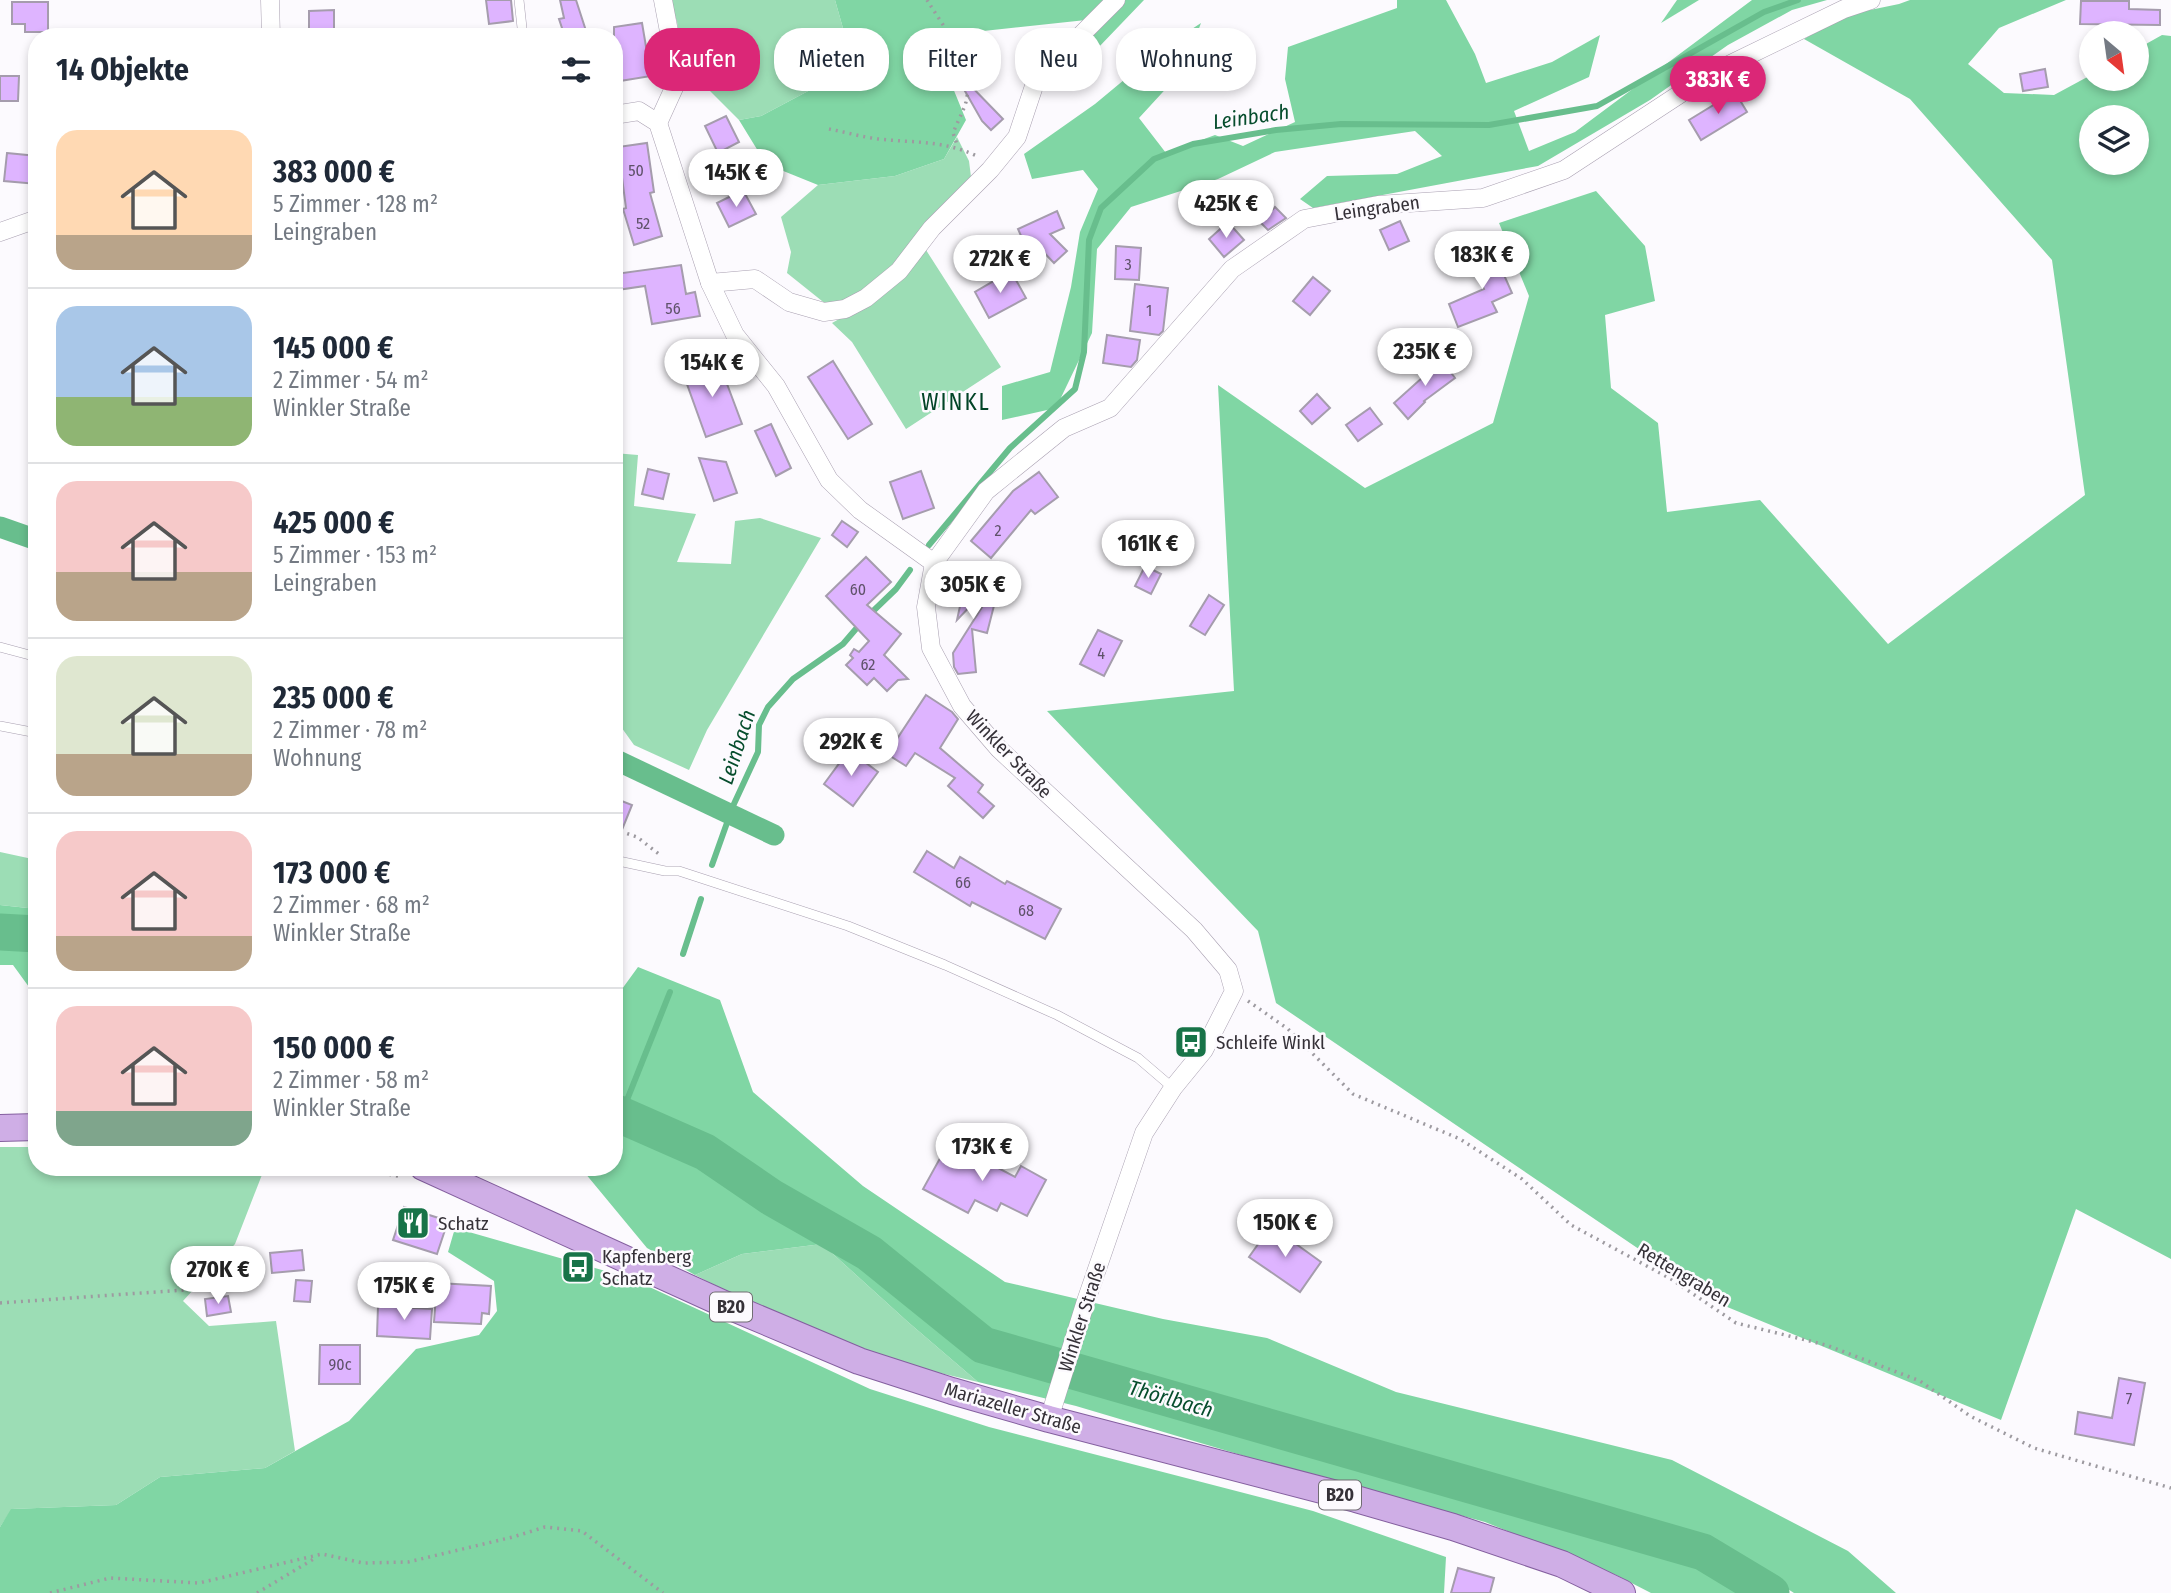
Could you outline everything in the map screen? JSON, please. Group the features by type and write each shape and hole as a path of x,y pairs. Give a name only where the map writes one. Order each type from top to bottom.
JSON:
{"main road":[{"path":"0,1128 28,1127"},
{"name":"Mariazeller Straße","path":"443,1176 724,1304 859,1361 951,1391 1051,1414 1453,1527 1562,1564 1622,1593"}],"street":[{"path":"270,0 271,28"},
{"path":"658,123 678,79 663,0"},
{"path":"710,283 755,279 789,302 824,312 845,309 866,298 899,271 932,228 990,170 1017,137 1036,80 1116,0"},
{"name":"Leingraben","path":"934,564 986,491 1064,428 1110,408 1231,270 1304,219 1378,205 1483,198 1564,170 1712,73 1844,9 1871,0"},
{"path":"623,113 639,110 658,123 710,283 735,335 776,386 829,481 859,510 934,564"},
{"path":"0,232 28,222"},
{"name":"Winkler Straße","path":"934,564 926,607 931,648 962,706 999,748 1194,930 1228,970 1234,991 1204,1050 1173,1088 1144,1133 1086,1301 1051,1414"}],"lane":[{"path":"519,0 522,28"},
{"path":"0,647 28,655"},
{"path":"0,726 28,731"},
{"path":"623,862 665,871 679,871 848,926 945,965 1057,1015 1138,1058 1173,1088"}],"path":[{"path":"927,0 967,71 966,101 953,133 958,147"},
{"path":"828,129 877,139 932,142 958,147 980,158 990,170"},
{"path":"623,833 637,837 679,871"},
{"name":"Rettengraben","path":"1234,991 1288,1029 1353,1094 1460,1139 1522,1179 1570,1225 1671,1279 1736,1323 1826,1345 1908,1376 1920,1381 1993,1429 2035,1448 2171,1488"},
{"path":"0,1303 198,1289 220,1285"},
{"path":"50,1593 110,1578 199,1583 322,1555 363,1563 408,1562 545,1527 582,1531 663,1593"},
{"path":"257,1593 322,1555"}],"green space":[{"path":"670,0 835,0 843,28 774,28 774,91 808,91 761,116 739,120 710,91 760,91 760,28 678,28"},
{"path":"835,0 1144,0 1102,44 1102,28 1089,28 1086,20 1001,29 903,28 903,91 954,91 966,120 944,159 895,176 818,185 766,164 739,120 761,116 808,91 889,91 889,28 843,28"},
{"path":"1397,0 1446,0 1475,54 1486,83 1552,62 1600,35 1589,77 1514,111 1529,151 1575,132 1752,0 1827,0 1792,10 1728,45 1650,100 1538,166 1313,208 1300,199 1327,176 1397,174 1442,156 1415,131 1275,152 1218,179 1131,207 1097,249 1092,333 1056,408 1002,420 1002,386 1050,372 1071,287 1080,232 1098,189 1083,170 1032,179 1024,154 1116,87 1116,91 1164,91 1139,118 1166,153 1215,135 1243,146 1295,122 1285,79 1288,47 1397,8"},
{"path":"1677,0 1699,0 1661,23"},
{"path":"1910,0 2066,0 1999,28 1968,64 2004,93 2054,95 2079,81 2079,91 2149,91 2149,42 2162,35 2171,36 2171,1259 2076,1209 2001,1420 1720,1304 1276,1003 1258,931 1047,711 1234,691 1218,385 1365,488 1493,423 1529,296 1499,223 1596,191 1645,246 1655,301 1605,315 1611,388 1658,423 1667,512 1760,500 1888,644 2085,495 2052,260 1910,99 1804,39 1841,16"},
{"path":"957,137 969,161 971,177 889,272 850,301 827,305 787,273 791,252 781,217 818,185 895,176 944,159"},
{"path":"926,250 1001,367 906,429 852,342 832,323 848,314"},
{"path":"623,454 638,455 634,506 696,514 677,562 731,564 735,521 760,518 821,538 707,730 689,770 634,745 623,730"},
{"path":"0,852 28,858 28,908 0,905"},
{"path":"0,905 28,908 28,923 0,921"},
{"path":"0,941 28,943 28,986 13,965 0,965"},
{"path":"638,967 720,1000 753,1092 863,1186 1005,1282 1163,1319 1267,1338 1396,1392 1672,1460 1848,1551 1896,1593 1794,1593 1734,1555 1637,1518 983,1332 873,1236 707,1141 623,1101 623,988"},
{"path":"623,1132 652,1144 819,1233 981,1352 1660,1552 1762,1593 1651,1593 1616,1575 1485,1522 1268,1463 1076,1406 978,1382 822,1244 742,1254 695,1275 647,1248 587,1176 623,1176"},
{"path":"0,1147 28,1147 28,1176 261,1176 235,1244 183,1301 209,1326 276,1321 295,1451 265,1468 160,1477 116,1505 12,1509 0,1527"},
{"path":"455,1228 630,1278 870,1389 989,1427 1313,1511 1446,1557 1444,1593 0,1593 0,1527 11,1509 116,1505 160,1477 265,1468 349,1421 416,1349 479,1335 497,1311 494,1281 448,1252"},
{"path":"822,1244 978,1382 885,1360 777,1317 695,1275 742,1254"}],"building":[{"path":"486,0 511,0 513,21 489,24"},
{"path":"560,0 576,0 585,28 562,28 559,19 564,18"},
{"path":"2081,1 2129,1 2129,9 2160,10 2160,25 2149,25 2149,21 2080,21"},
{"path":"12,2 48,2 48,28 28,28 28,32 25,32 25,24 12,24"},
{"path":"334,10 334,28 309,28 309,11"},
{"path":"642,23 644,77 623,81 623,28 614,28"},
{"path":"2045,69 2048,87 2023,91 2020,74"},
{"path":"0,76 19,76 18,101 0,101"},
{"path":"965,91 976,91 1003,119 991,130 982,121"},
{"path":"1735,92 1747,112 1701,140 1689,120"},
{"path":"726,116 739,142 718,153 705,126"},
{"path":"647,143 654,192 650,193 662,236 634,245 623,209 626,208 623,146"},
{"path":"7,153 28,155 28,183 4,181"},
{"path":"743,190 756,214 729,227 717,203"},
{"path":"1275,207 1286,218 1268,230 1260,222"},
{"path":"1057,211 1064,228 1050,234 1067,251 1054,263 1033,241 1025,245 1018,229"},
{"path":"1400,221 1409,241 1389,250 1380,230"},
{"path":"1228,222 1244,240 1224,257 1209,239"},
{"path":"1116,246 1141,248 1139,280 1115,279"},
{"path":"1493,250 1512,293 1492,302 1497,312 1458,327 1449,304 1484,289 1471,260"},
{"path":"681,265 686,294 695,292 700,316 652,324 645,286 623,289 623,273"},
{"path":"1011,271 1026,298 989,318 975,292"},
{"path":"1313,277 1330,291 1310,315 1293,301"},
{"path":"1135,284 1168,288 1163,331 1159,335 1130,331"},
{"path":"1107,335 1140,340 1137,360 1131,367 1103,363"},
{"path":"1441,359 1455,378 1424,401 1408,419 1394,403 1423,377 1421,373"},
{"path":"718,360 742,424 706,437 683,373"},
{"path":"833,361 872,424 848,439 808,377"},
{"path":"1317,394 1330,408 1312,424 1300,411"},
{"path":"1370,408 1382,424 1358,441 1346,425"},
{"path":"771,424 791,468 776,476 755,431"},
{"path":"699,458 726,462 737,493 714,501"},
{"path":"648,469 669,474 663,499 642,494"},
{"path":"921,471 934,508 903,519 890,482"},
{"path":"1039,472 1058,497 1035,514 1031,510 991,558 971,541 1013,491"},
{"path":"842,521 858,532 847,547 832,535"},
{"path":"866,557 891,582 867,605 901,634 884,655 908,679 898,680 887,691 874,678 867,685 846,665 853,658 850,655 854,649 859,652 869,641 826,596"},
{"path":"1145,566 1161,574 1151,594 1135,586"},
{"path":"949,576 999,586 987,633 972,629 976,672 958,674 954,667 953,653 984,604 977,599 957,620 964,588"},
{"path":"1209,595 1224,605 1205,635 1190,626"},
{"path":"1098,630 1122,641 1104,676 1080,664"},
{"path":"926,695 958,719 940,748 983,785 978,792 994,806 983,818 948,786 955,778 915,753 906,766 887,754"},
{"path":"849,750 878,772 853,806 824,784"},
{"path":"623,802 632,805 623,827"},
{"path":"927,851 954,868 960,857 1005,884 1007,881 1061,909 1045,939 972,902 970,906 914,872"},
{"path":"949,1142 1015,1177 1021,1166 1046,1180 1027,1216 1001,1203 997,1211 975,1200 968,1213 923,1189"},
{"path":"404,1207 448,1221 437,1254 393,1240"},
{"path":"1271,1226 1321,1262 1300,1292 1249,1257"},
{"path":"302,1250 304,1270 272,1273 270,1253"},
{"path":"296,1280 312,1281 310,1302 294,1301"},
{"path":"437,1283 491,1286 489,1314 482,1313 481,1324 434,1322"},
{"path":"228,1296 231,1312 207,1316 205,1299"},
{"path":"378,1306 432,1309 430,1339 377,1336"},
{"path":"320,1345 360,1345 360,1384 319,1384"},
{"path":"2119,1378 2145,1383 2134,1445 2075,1434 2078,1412 2112,1418"},
{"path":"1458,1568 1494,1578 1490,1593 1451,1593"}],"waterway":[{"name":"Leinbach","path":"929,545 1010,448 1075,389 1084,352 1089,240 1101,208 1154,159 1193,144 1276,130 1341,124 1489,125 1597,106 1764,12 1798,0"},
{"path":"0,527 28,537"},
{"name":"Leinbach","path":"869,615 896,589 910,570"},
{"name":"Leinbach","path":"712,865 733,806 758,752 759,725 768,707 793,679 843,644 861,623"},
{"path":"623,763 774,835"},
{"name":"Leinbach","path":"683,954 701,899"},
{"name":"Thörlbach","path":"0,932 28,934"},
{"name":"Leinbach","path":"623,1110 670,992"},
{"name":"Thörlbach","path":"623,1116 705,1152 771,1197 869,1253 983,1345 1703,1552 1771,1593"}],"place":[{"name":"Schleife Winkl","path":"1191,1042"},
{"name":"Schatz","path":"413,1223"},
{"name":"Kapfenberg Schatz","path":"578,1267"}],"district":[{"name":"WINKL","path":"956,402"}]}
